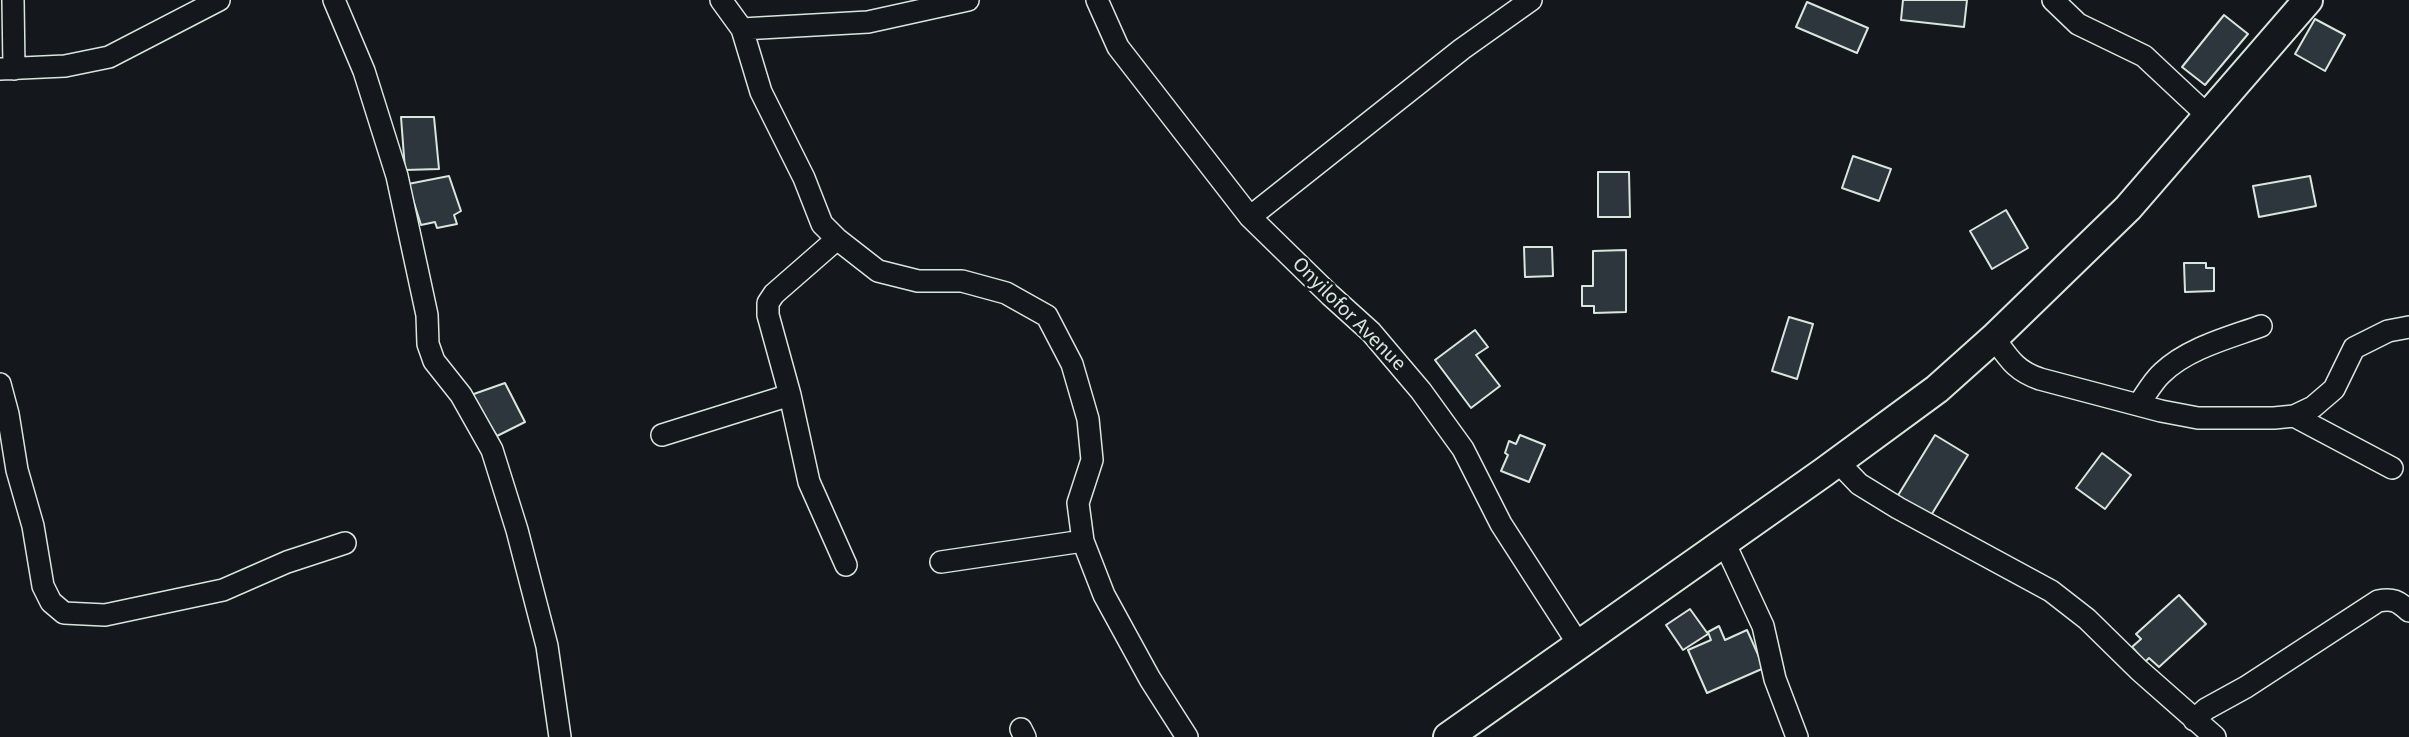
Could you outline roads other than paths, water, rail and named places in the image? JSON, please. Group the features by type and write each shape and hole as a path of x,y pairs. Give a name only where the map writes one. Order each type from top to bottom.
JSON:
{"main road":[{"path":"1448,737 1937,389 1994,338 2128,208 2308,0"}],"street":[{"path":"13,0 7,69 65,66 109,57 219,0"},
{"path":"334,0 364,71 397,176 427,315 428,344 434,361 461,396 492,450 517,530 547,646 560,737"},
{"path":"721,0 742,29 761,92 804,178 822,223 837,239 878,271 918,281 962,281 1006,293 1047,316 1072,364 1088,419 1092,460 1078,503 1083,541 1104,596 1150,679 1187,737"},
{"path":"742,29 868,22 968,0"},
{"name":"Onyilofor Avenue","path":"1097,0 1118,47 1250,216 1371,332 1421,391 1463,449 1501,524 1579,645"},
{"path":"1250,216 1462,49 1531,0"},
{"path":"2053,0 2078,24 2144,56 2207,115"},
{"path":"837,239 774,295 768,303 768,315 809,482 846,565"},
{"path":"2139,404 2160,374 2179,359 2261,326"},
{"path":"1994,338 2011,362 2025,374 2198,418 2274,418 2294,416 2313,407 2334,389 2354,348 2388,331 2409,327"},
{"path":"0,384 17,470 33,526 43,586 51,602 64,613 105,615 223,590 287,562 345,543"},
{"path":"662,435 790,396"},
{"path":"2294,416 2392,468"},
{"path":"1838,462 1858,484 2051,591 2087,619 2215,737"},
{"path":"941,562 1083,541"},
{"path":"1724,542 1763,625 1775,679 1797,737"},
{"path":"2194,720 2206,709 2246,687 2378,601 2397,601 2409,611"}]}
